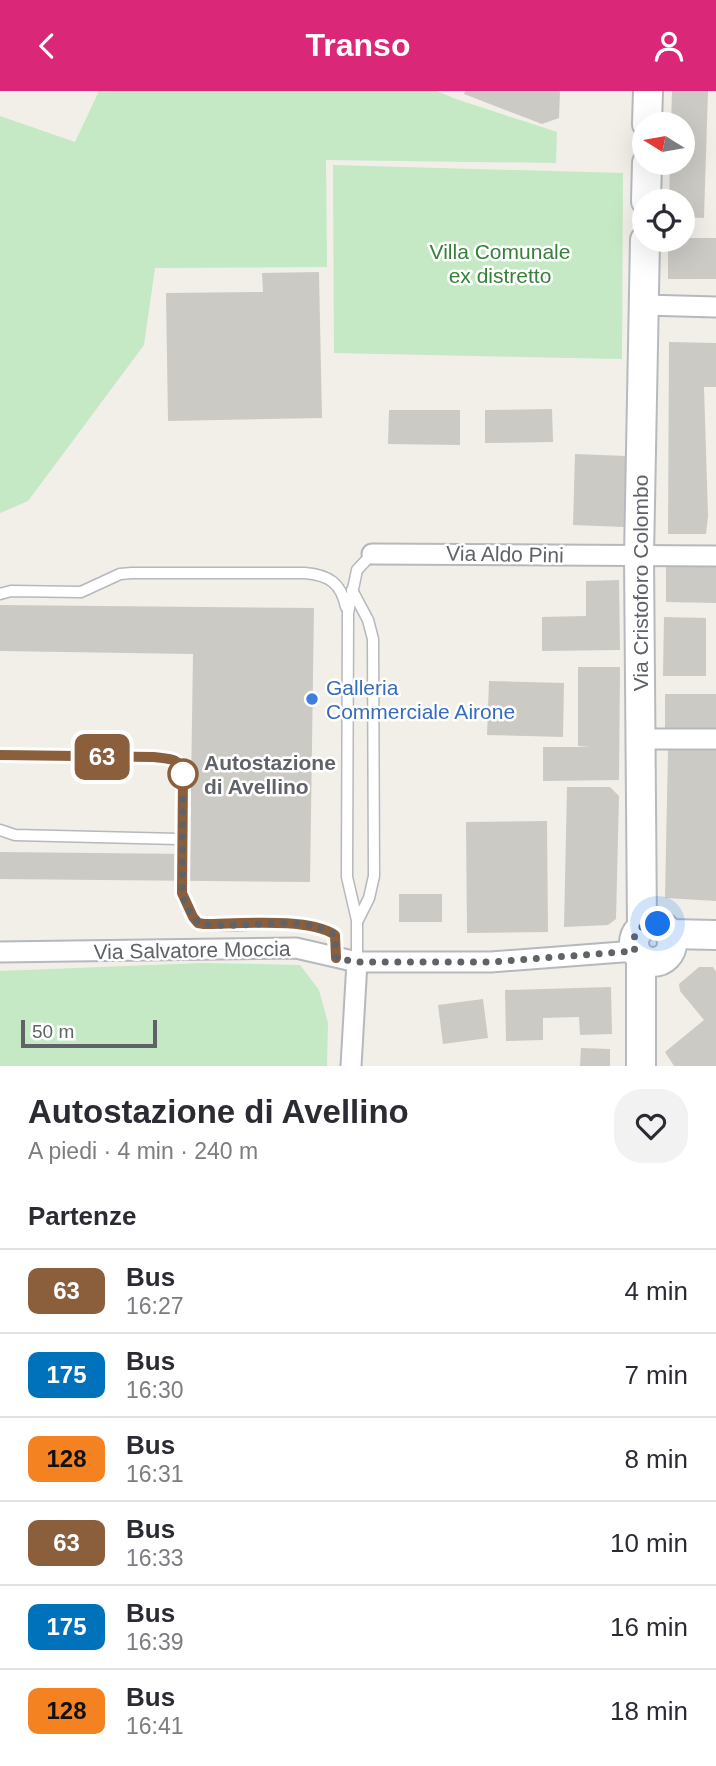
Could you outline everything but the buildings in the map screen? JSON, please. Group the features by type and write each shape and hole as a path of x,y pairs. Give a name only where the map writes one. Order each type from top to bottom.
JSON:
{"street":[{"path":"647,112 648,91"},
{"name":"Via Cristoforo Colombo","path":"641,1066 639,556 645,252"},
{"path":"644,305 716,307"},
{"name":"Via Aldo Pini","path":"372,554 716,556"},
{"path":"639,739 716,739"},
{"path":"639,945 658,924 670,934 716,935"},
{"name":"Via Salvatore Moccia","path":"0,952 296,948 357,962 491,962 639,945"},
{"path":"351,1066 357,962"}],"lane":[{"path":"357,962 357,923 346,877 348,613 357,569 372,554"},
{"path":"0,594 11,591 81,592 120,574 132,573 304,573 321,575 334,581 343,594 348,613"},
{"path":"352,589 368,620 373,639 374,876 369,898 357,923"},
{"path":"0,755 153,757 177,760 182,765 183,774 183,899 198,923 282,924 322,928 335,935 336,958"},
{"path":"0,830 15,835 172,837 181,843"}],"green space":[{"path":"99,91 437,91 557,132 556,163 326,160 327,267 155,268 144,345 28,501 0,513 0,116 75,142"},
{"name":"Villa Comunale ex distretto","path":"333,165 623,173 622,359 334,353"},
{"path":"202,963 300,965 319,990 328,1023 327,1066 0,1066 0,971"}],"bus line":[{"name":"63","path":"0,755 153,757 177,760 182,765 183,774 182,893 193,917 198,923 204,924 282,924 322,928 335,935 336,958"}],"place":[{"name":"Galleria Commerciale Airone","path":"312,699"},
{"name":"Autostazione di Avellino","path":"183,774"}],"route":[{"path":"183,774 182,893 187,908 198,923 282,924 322,928 335,935 336,958 357,962 491,962 635,951 633,944 637,931 651,923 658,924"}]}
